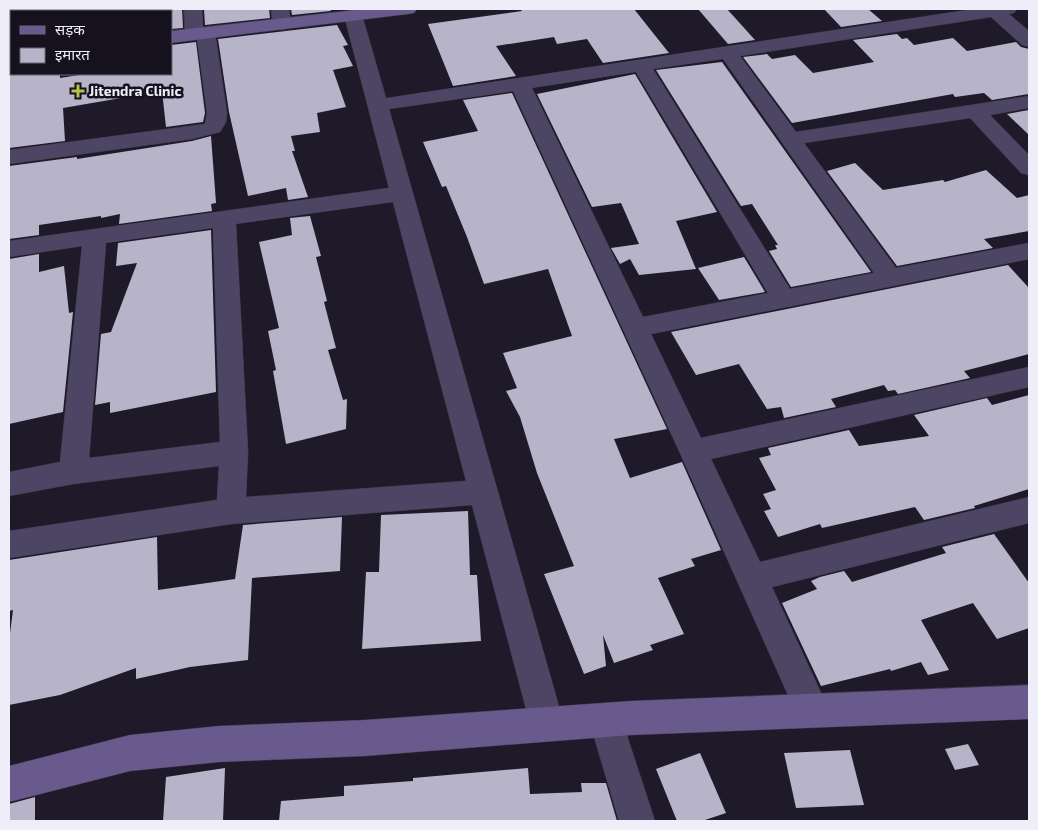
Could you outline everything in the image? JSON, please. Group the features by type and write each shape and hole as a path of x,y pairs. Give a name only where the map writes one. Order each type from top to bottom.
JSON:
{"street":[{"path":"9,157 184,134 213,128 217,113 193,9"},
{"path":"172,36 200,33 281,16 353,15 408,9"},
{"path":"874,9 891,27"},
{"path":"378,105 1002,10 1029,41"},
{"path":"353,15 547,724"},
{"path":"728,52 890,278"},
{"path":"640,65 784,299"},
{"path":"520,84 694,451 812,710"},
{"path":"790,139 1029,102"},
{"path":"975,111 1029,168"},
{"path":"9,249 402,193"},
{"path":"224,218 234,452 231,510"},
{"path":"73,472 95,236"},
{"path":"636,328 1029,251"},
{"path":"694,451 1029,377"},
{"path":"9,484 73,472 234,452"},
{"path":"9,545 231,510 484,492"},
{"path":"752,578 1029,510"},
{"path":"9,784 130,753 218,744 365,738 606,720 1021,697"},
{"path":"606,720 637,821"}],"building":[{"path":"182,9 183,28 172,29 171,10"},
{"path":"204,9 269,9 270,18 205,25"},
{"path":"291,9 330,9 331,11 292,15"},
{"path":"520,9 634,9 669,53 603,63 587,39 557,44 554,37 496,46 516,76 453,86 428,24 522,11"},
{"path":"698,9 727,9 755,40 728,44"},
{"path":"824,9 868,9 882,21 841,27"},
{"path":"337,25 348,45 343,46 353,66 333,70 346,107 317,113 320,132 291,136 295,151 292,151 308,197 288,200 286,188 248,196 229,112 218,39"},
{"path":"897,34 902,39 907,38 914,45 953,38 967,51 1016,42 1021,47 1029,49 1029,94 992,100 984,93 955,97 953,94 792,123 743,57 767,54 772,59 795,55 813,73 874,62 853,40"},
{"path":"196,42 205,113 203,122 166,127 162,91 63,108 65,141 9,148 9,74 60,75 60,78 80,75 172,75 172,45"},
{"path":"722,62 871,272 791,287 769,251 777,249 775,245 778,245 752,204 741,206 656,70"},
{"path":"635,74 717,212 676,221 696,269 639,275 630,259 620,264 611,248 639,244 621,203 592,207 537,94"},
{"path":"512,93 667,429 614,439 630,478 682,462 721,550 691,559 695,566 658,578 684,634 650,645 653,650 614,663 603,635 606,666 584,674 544,574 574,566 537,473 520,417 506,391 517,388 503,353 572,336 548,269 484,284 446,186 442,187 423,142 478,131 463,100"},
{"path":"1029,110 1029,135 1007,114"},
{"path":"211,136 216,203 211,204 212,211 119,224 120,214 101,218 101,216 39,225 39,235 9,239 9,166 77,157 77,159 192,141"},
{"path":"855,163 883,190 943,180 945,182 986,170 1017,198 1029,195 1029,231 984,239 993,248 897,266 827,171"},
{"path":"310,216 321,256 316,257 327,301 324,302 336,348 328,350 343,400 347,399 346,429 286,444 273,371 276,370 268,331 279,328 259,242 292,235 290,218"},
{"path":"211,230 216,392 110,413 110,402 95,405 101,334 111,332 137,263 116,266 118,243"},
{"path":"39,254 39,272 64,266 69,313 73,312 63,412 9,424 9,259"},
{"path":"744,257 765,292 719,300 698,268"},
{"path":"1008,265 1029,288 1029,354 964,371 970,378 898,394 895,390 888,391 884,385 831,399 836,407 784,418 781,407 767,409 739,364 696,375 671,332"},
{"path":"1029,395 1029,489 974,506 975,508 924,520 915,507 822,528 820,524 778,537 764,511 771,509 763,494 776,490 759,458 771,455 768,448 849,430 859,446 929,436 914,415 987,398 992,405"},
{"path":"468,511 470,575 477,575 481,641 362,649 366,572 379,572 381,515"},
{"path":"342,517 340,571 252,578 248,660 190,667 136,679 136,668 60,695 9,705 9,641 13,610 9,611 9,560 157,537 158,590 235,579 243,525"},
{"path":"994,534 1029,583 1029,628 997,639 973,603 921,620 949,670 928,675 921,662 891,671 890,669 821,686 782,603 817,589 811,581 820,577 844,571 852,582 946,553 942,547"},
{"path":"968,744 979,765 955,770 945,749"},
{"path":"850,750 864,805 796,808 784,753"},
{"path":"700,753 726,813 702,821 677,821 656,769"},
{"path":"225,768 223,821 163,821 166,777"},
{"path":"528,768 530,794 582,792 581,783 606,783 617,821 279,821 281,801 344,796 344,786 413,781 413,778"},
{"path":"35,797 35,821 9,821 9,804"}],"place":[{"name":"Jitendra Clinic","path":"78,91"}]}
